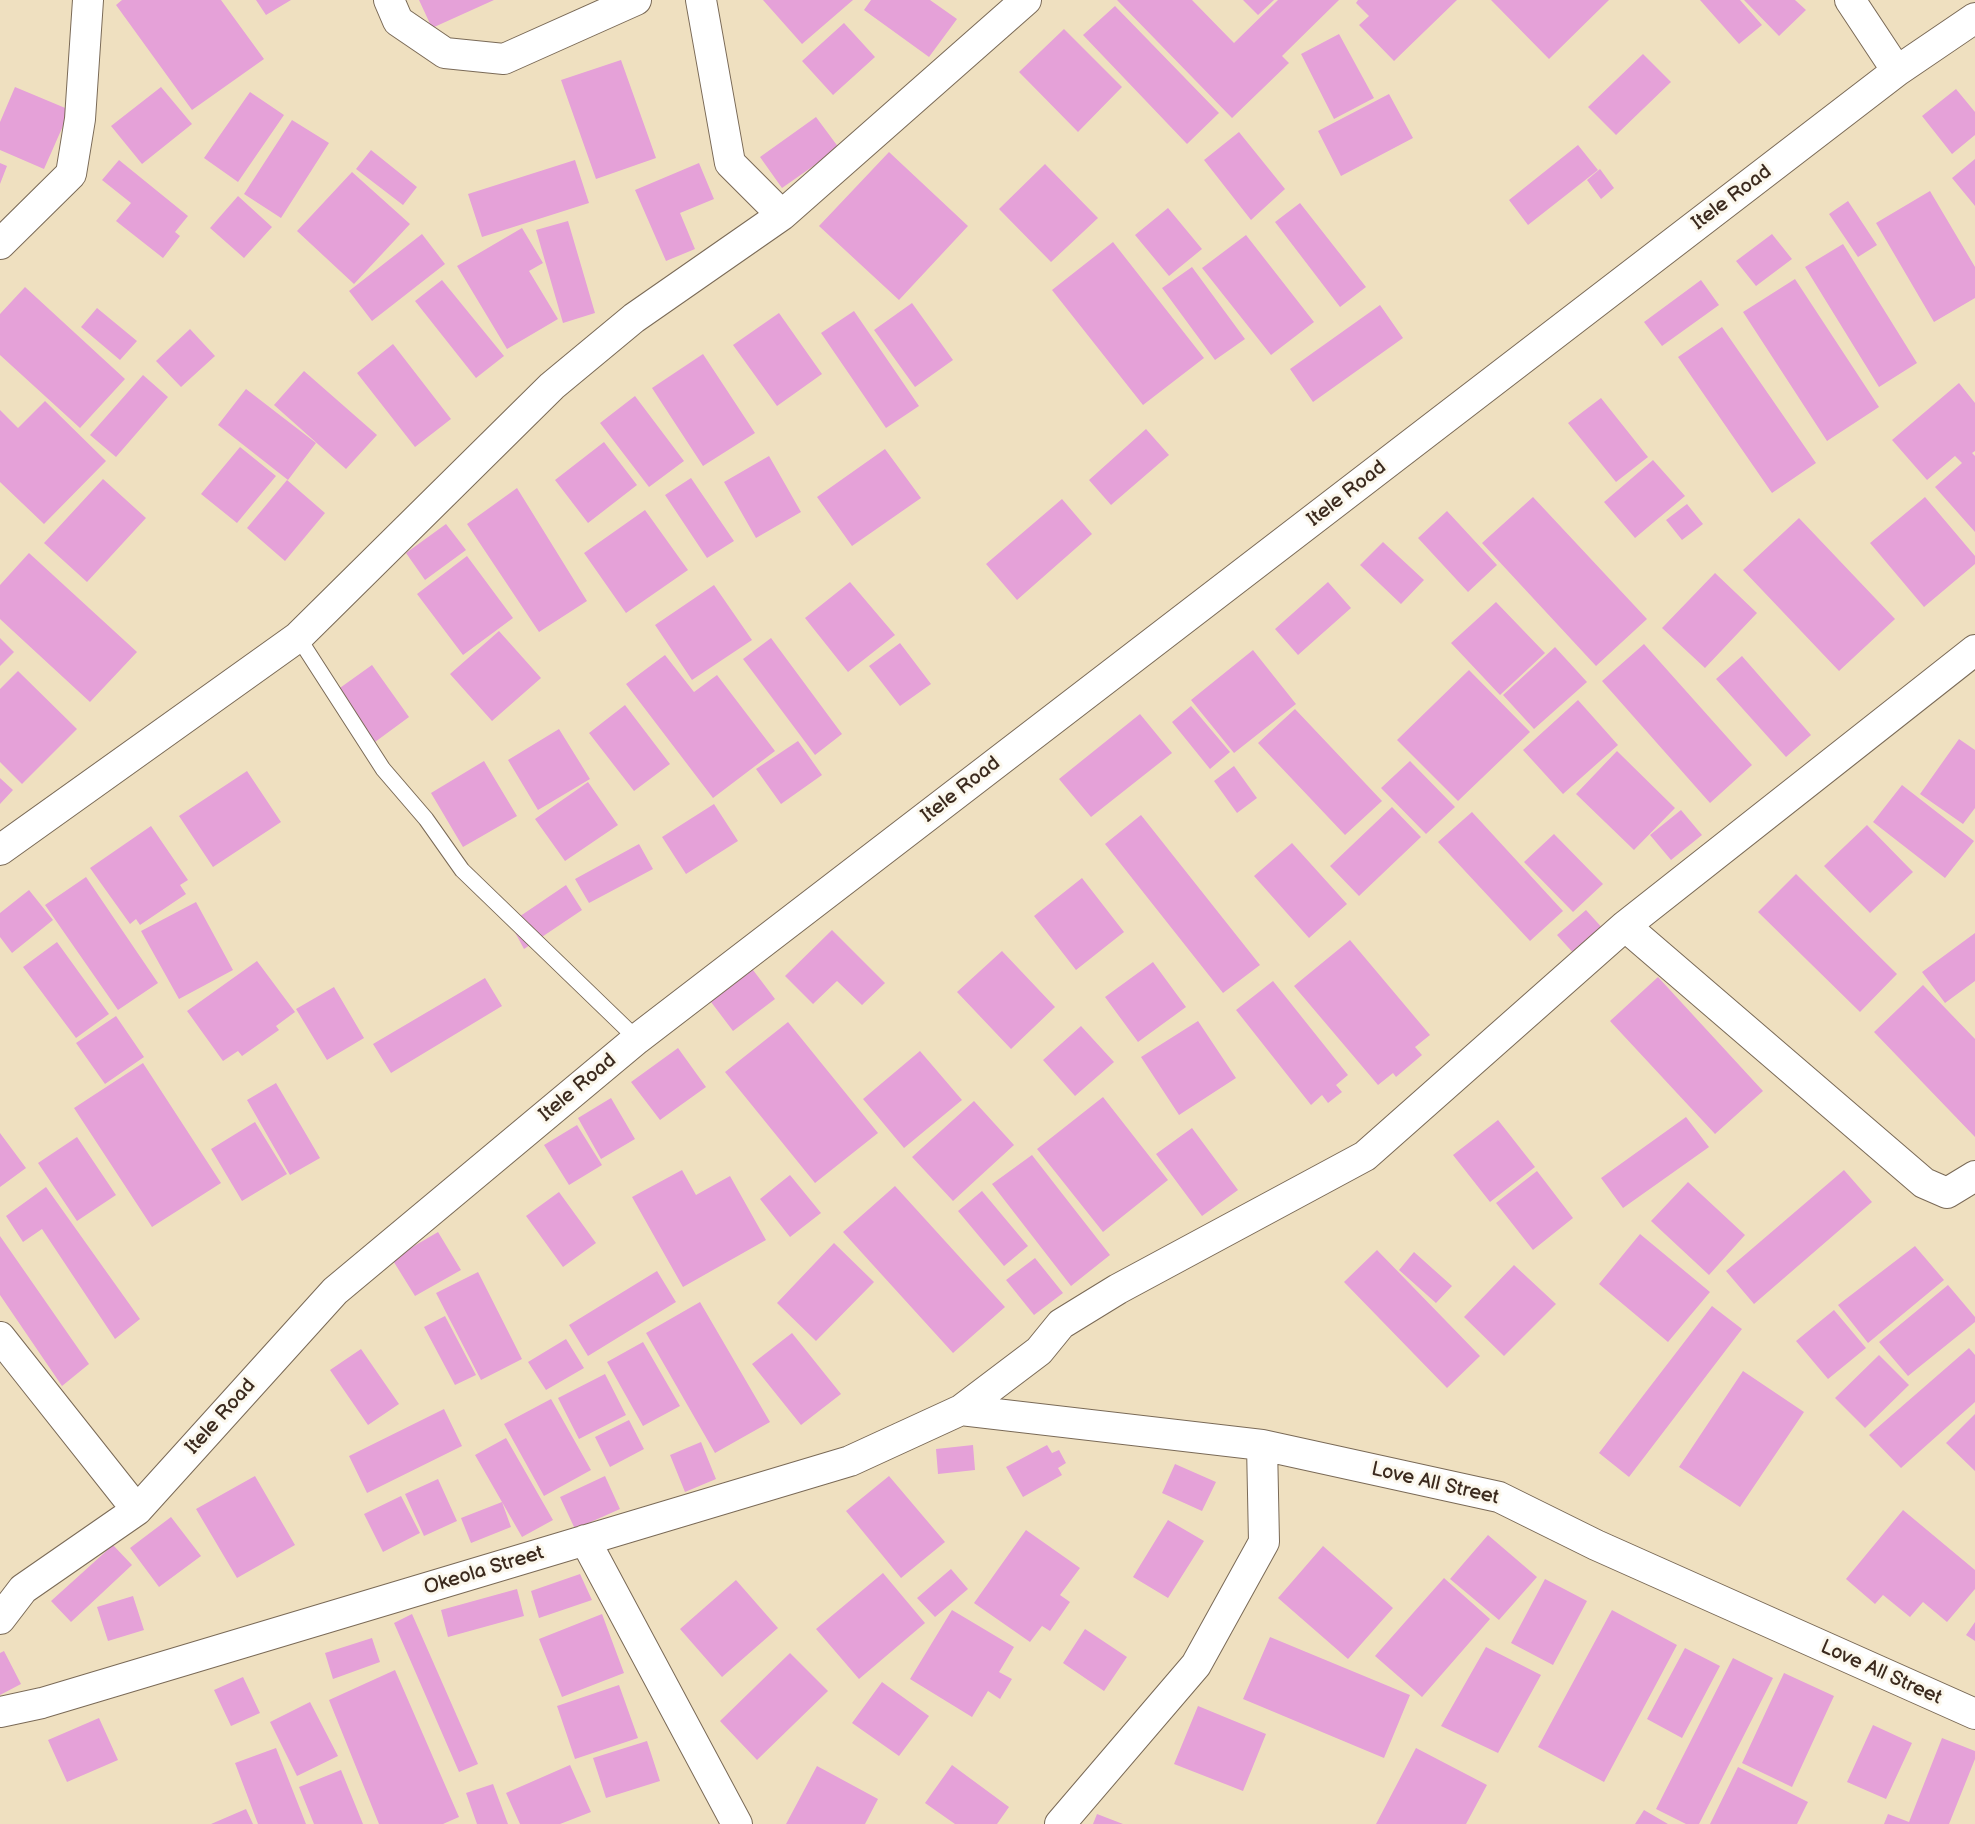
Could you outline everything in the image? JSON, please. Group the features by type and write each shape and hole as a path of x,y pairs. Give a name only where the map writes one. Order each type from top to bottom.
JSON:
{"street":[{"path":"0,244 71,174 80,119 88,0"},
{"path":"389,0 398,21 445,54 504,59 636,0"},
{"path":"701,0 730,164 782,215"},
{"path":"0,849 298,637 552,386 633,318 782,215 1026,0"},
{"path":"1850,0 1898,71"},
{"name":"Itele Road","path":"0,1619 23,1589 137,1510 335,1291 637,1039 1898,71 1975,18"},
{"name":"Okeola Street","path":"0,1712 42,1703 850,1461 961,1410 1039,1351 1061,1324 1118,1289 1365,1156 1625,926 1975,650"},
{"path":"1625,926 1924,1183 1947,1193 1975,1176"},
{"path":"0,1337 137,1510"},
{"name":"Love All Street","path":"961,1410 1262,1445 1500,1497 1596,1545 1975,1714"},
{"path":"1060,1824 1196,1665 1264,1542 1262,1445"},
{"path":"585,1540 737,1824"}],"lane":[{"path":"298,637 383,769 426,819 462,870 637,1039"}],"building":[{"path":"122,0 221,0 264,59 192,110 116,5"},
{"path":"256,0 291,0 266,15"},
{"path":"419,0 494,0 432,28"},
{"path":"763,0 853,0 802,44"},
{"path":"871,0 930,0 957,19 929,57 864,10"},
{"path":"1117,0 1192,0 1234,43 1278,0 1339,0 1282,56 1289,63 1232,118"},
{"path":"1243,0 1274,0 1258,15"},
{"path":"1358,0 1457,0 1394,61 1359,25 1369,16 1356,3"},
{"path":"1491,0 1609,0 1549,59"},
{"path":"1700,0 1740,0 1762,25 1739,44"},
{"path":"1744,0 1795,0 1806,10 1779,36"},
{"path":"1115,6 1219,113 1187,144 1083,35"},
{"path":"844,23 875,57 833,95 802,61"},
{"path":"1064,29 1122,87 1078,132 1019,72"},
{"path":"1339,34 1374,98 1334,119 1301,54"},
{"path":"1643,54 1671,82 1616,135 1588,107"},
{"path":"621,60 656,158 596,179 561,80"},
{"path":"15,87 70,110 44,169 0,150 0,122"},
{"path":"161,87 192,124 142,164 111,126"},
{"path":"1956,89 1975,112 1975,135 1952,154 1922,116"},
{"path":"250,92 284,115 238,182 204,158"},
{"path":"1389,94 1413,138 1341,176 1318,131"},
{"path":"816,117 839,148 782,188 760,157"},
{"path":"292,120 329,143 281,218 244,194"},
{"path":"1239,132 1285,189 1251,220 1204,160"},
{"path":"1578,145 1598,170 1528,225 1509,200"},
{"path":"371,150 417,187 403,205 356,169"},
{"path":"889,152 968,226 899,300 819,226"},
{"path":"1975,159 1975,206 1952,178"},
{"path":"119,160 188,216 175,232 180,236 163,258 116,221 131,203 102,180"},
{"path":"575,160 589,203 482,237 468,194"},
{"path":"0,163 7,166 0,184"},
{"path":"699,163 714,199 680,213 695,249 666,261 635,190"},
{"path":"1045,164 1098,218 1051,262 999,209"},
{"path":"1600,169 1614,188 1601,199 1587,180"},
{"path":"352,172 410,224 354,284 297,231"},
{"path":"1930,191 1975,267 1975,298 1934,322 1876,223"},
{"path":"238,196 272,227 244,258 210,228"},
{"path":"1848,201 1877,245 1858,257 1829,214"},
{"path":"1300,203 1366,287 1340,307 1275,222"},
{"path":"1168,208 1202,249 1169,276 1135,235"},
{"path":"568,221 595,313 563,323 536,230"},
{"path":"522,228 543,263 529,271 558,319 507,349 457,266"},
{"path":"422,234 445,264 372,321 349,291"},
{"path":"1772,234 1792,259 1756,286 1736,261"},
{"path":"1246,235 1314,322 1271,355 1202,268"},
{"path":"1113,242 1204,358 1143,405 1052,290"},
{"path":"1843,244 1917,363 1879,387 1805,267"},
{"path":"1192,267 1245,339 1215,360 1162,288"},
{"path":"1795,279 1879,407 1827,441 1743,312"},
{"path":"442,280 504,356 476,378 415,301"},
{"path":"1701,280 1719,305 1662,346 1644,322"},
{"path":"25,287 125,379 80,428 0,355 0,314"},
{"path":"912,303 953,360 915,387 874,330"},
{"path":"1380,305 1403,338 1313,402 1290,369"},
{"path":"97,308 137,341 120,360 81,327"},
{"path":"854,311 919,406 886,428 821,333"},
{"path":"779,313 822,374 777,406 733,345"},
{"path":"1722,327 1816,463 1772,493 1678,357"},
{"path":"190,329 215,356 181,387 156,361"},
{"path":"393,344 451,419 415,447 357,373"},
{"path":"703,354 755,433 703,466 652,388"},
{"path":"304,371 377,435 346,469 274,405"},
{"path":"143,375 168,397 116,457 90,435"},
{"path":"1959,383 1975,403 1975,451 1972,453 1975,456 1975,532 1935,487 1962,463 1955,456 1927,480 1892,440"},
{"path":"246,389 316,443 288,480 218,425"},
{"path":"635,396 684,461 649,487 600,423"},
{"path":"1601,398 1648,457 1616,482 1568,423"},
{"path":"45,401 106,461 44,524 0,482 0,410 18,428"},
{"path":"1146,429 1169,455 1111,505 1089,480"},
{"path":"604,442 637,485 588,523 555,480"},
{"path":"240,447 276,476 237,523 201,494"},
{"path":"885,449 921,498 852,546 817,497"},
{"path":"769,456 801,512 756,538 724,482"},
{"path":"1653,460 1685,496 1635,538 1604,502"},
{"path":"691,478 734,541 707,558 665,495"},
{"path":"103,479 146,518 87,582 44,543"},
{"path":"287,480 325,513 285,561 247,528"},
{"path":"517,488 587,601 539,632 467,524"},
{"path":"1533,497 1647,619 1596,666 1482,543"},
{"path":"1925,497 1975,556 1975,564 1924,607 1870,543"},
{"path":"1062,499 1092,534 1017,600 986,564"},
{"path":"1687,504 1703,524 1682,540 1666,520"},
{"path":"645,510 688,570 626,613 584,553"},
{"path":"1447,511 1497,565 1468,592 1418,538"},
{"path":"1799,518 1895,619 1839,671 1743,570"},
{"path":"446,524 466,550 425,580 406,553"},
{"path":"1383,542 1424,580 1401,604 1360,565"},
{"path":"29,553 137,652 90,702 0,619 0,585"},
{"path":"467,556 513,618 463,655 417,594"},
{"path":"1715,573 1757,613 1705,668 1662,628"},
{"path":"850,582 895,635 848,672 805,618"},
{"path":"1328,582 1351,608 1298,655 1275,629"},
{"path":"714,585 752,640 692,680 655,625"},
{"path":"1496,602 1545,653 1500,695 1451,643"},
{"path":"499,631 541,678 492,721 450,674"},
{"path":"0,638 14,652 0,666"},
{"path":"771,638 842,734 815,755 743,659"},
{"path":"900,643 931,684 900,706 869,666"},
{"path":"1644,644 1752,765 1710,803 1602,681"},
{"path":"1555,647 1587,682 1534,729 1503,695"},
{"path":"1253,650 1296,704 1234,753 1191,700"},
{"path":"665,655 694,692 717,675 775,751 713,798 626,684"},
{"path":"1742,656 1811,735 1786,757 1716,679"},
{"path":"372,665 409,717 375,742 337,690"},
{"path":"1469,670 1530,732 1458,801 1397,740"},
{"path":"18,671 77,729 22,784 0,762 0,689"},
{"path":"1578,700 1618,745 1563,794 1523,750"},
{"path":"625,705 670,764 634,791 589,733"},
{"path":"1191,706 1230,752 1210,769 1172,722"},
{"path":"1295,709 1382,801 1345,835 1258,743"},
{"path":"1140,714 1172,753 1091,817 1059,779"},
{"path":"559,729 590,779 538,810 508,760"},
{"path":"1959,739 1975,750 1975,808 1963,824 1920,794"},
{"path":"798,741 822,775 781,804 756,769"},
{"path":"1617,751 1675,808 1634,850 1576,794"},
{"path":"484,761 517,816 463,847 431,793"},
{"path":"1410,761 1455,807 1426,834 1381,788"},
{"path":"1234,766 1257,798 1237,813 1214,781"},
{"path":"247,771 281,822 213,867 179,816"},
{"path":"0,778 13,790 0,804"},
{"path":"588,782 618,825 565,861 535,819"},
{"path":"1902,785 1974,841 1945,878 1873,822"},
{"path":"714,804 738,841 686,874 662,837"},
{"path":"1392,807 1421,837 1359,896 1330,866"},
{"path":"1681,810 1702,835 1671,860 1650,835"},
{"path":"1472,812 1563,911 1530,941 1438,842"},
{"path":"1141,815 1260,965 1223,993 1105,844"},
{"path":"1867,825 1913,872 1870,913 1824,866"},
{"path":"151,826 188,880 180,885 186,894 140,925 136,919 130,924 90,868"},
{"path":"1554,834 1603,884 1573,912 1524,862"},
{"path":"1292,843 1347,904 1309,938 1254,876"},
{"path":"639,844 653,869 589,903 575,879"},
{"path":"1796,874 1897,974 1860,1012 1758,912"},
{"path":"86,877 158,983 118,1010 45,905"},
{"path":"1082,878 1124,932 1076,970 1034,916"},
{"path":"566,885 582,910 524,949 510,923"},
{"path":"29,890 53,920 12,953 0,937 0,913"},
{"path":"196,902 233,970 179,999 141,931"},
{"path":"1586,910 1605,931 1576,956 1557,935"},
{"path":"832,930 885,983 862,1005 837,981 813,1004 785,976"},
{"path":"1975,933 1975,981 1945,1003 1922,972"},
{"path":"1350,940 1430,1035 1415,1047 1422,1055 1396,1077 1393,1073 1378,1085 1294,986"},
{"path":"57,942 109,1014 76,1038 23,967"},
{"path":"1002,951 1055,1007 1011,1049 957,992"},
{"path":"257,961 295,1012 276,1026 279,1030 242,1056 238,1051 223,1061 187,1011"},
{"path":"1153,962 1186,1007 1138,1042 1105,997"},
{"path":"750,966 775,999 733,1031 708,998"},
{"path":"1658,977 1763,1091 1715,1134 1610,1021"},
{"path":"485,978 502,1006 391,1073 373,1044"},
{"path":"1273,981 1348,1075 1336,1085 1342,1092 1328,1103 1322,1095 1311,1105 1236,1010"},
{"path":"1923,985 1975,1039 1975,1137 1874,1032"},
{"path":"334,987 364,1038 327,1060 296,1009"},
{"path":"116,1016 144,1057 105,1084 76,1043"},
{"path":"1198,1021 1236,1078 1179,1115 1141,1057"},
{"path":"788,1022 878,1133 815,1183 725,1072"},
{"path":"1081,1026 1114,1062 1075,1096 1043,1060"},
{"path":"678,1048 706,1087 660,1120 631,1082"},
{"path":"920,1051 962,1100 904,1148 863,1099"},
{"path":"143,1063 221,1183 152,1227 74,1108"},
{"path":"276,1083 320,1158 290,1175 247,1100"},
{"path":"1103,1097 1168,1180 1103,1232 1037,1149"},
{"path":"611,1098 635,1139 601,1159 578,1118"},
{"path":"974,1101 1014,1145 953,1201 912,1157"},
{"path":"1686,1117 1709,1147 1623,1208 1601,1178"},
{"path":"1498,1120 1535,1167 1490,1202 1453,1155"},
{"path":"255,1122 287,1174 242,1201 211,1149"},
{"path":"577,1125 602,1165 569,1185 544,1145"},
{"path":"1192,1128 1238,1190 1202,1216 1156,1154"},
{"path":"0,1133 26,1168 0,1187"},
{"path":"77,1137 116,1195 77,1221 38,1163"},
{"path":"1032,1155 1110,1255 1071,1286 992,1184"},
{"path":"682,1170 696,1195 730,1176 766,1240 683,1287 632,1197"},
{"path":"1844,1170 1872,1202 1754,1304 1726,1271"},
{"path":"1537,1171 1573,1218 1533,1250 1496,1203"},
{"path":"790,1175 821,1213 790,1237 760,1199"},
{"path":"1688,1182 1745,1235 1709,1275 1651,1221"},
{"path":"895,1186 1005,1307 953,1353 843,1232"},
{"path":"46,1187 140,1319 115,1339 42,1229 23,1242 6,1216"},
{"path":"982,1191 1028,1246 1004,1266 958,1211"},
{"path":"559,1192 596,1243 563,1267 526,1216"},
{"path":"438,1232 461,1270 415,1296 392,1259"},
{"path":"1640,1234 1710,1292 1668,1342 1599,1284"},
{"path":"0,1236 89,1364 62,1386 0,1295"},
{"path":"834,1243 874,1282 816,1341 777,1303"},
{"path":"1915,1246 1944,1280 1868,1343 1838,1305"},
{"path":"1377,1250 1480,1356 1447,1388 1344,1282"},
{"path":"1414,1252 1452,1286 1436,1303 1399,1270"},
{"path":"1035,1258 1063,1293 1034,1315 1006,1280"},
{"path":"1514,1265 1556,1304 1504,1356 1464,1317"},
{"path":"657,1271 676,1302 588,1356 569,1325"},
{"path":"478,1272 522,1359 481,1380 436,1293"},
{"path":"1948,1285 1975,1317 1975,1322 1908,1376 1879,1342"},
{"path":"700,1302 770,1422 715,1453 646,1333"},
{"path":"1712,1306 1742,1329 1629,1477 1599,1453"},
{"path":"1834,1310 1866,1348 1828,1379 1796,1341"},
{"path":"445,1316 476,1375 455,1385 424,1327"},
{"path":"792,1333 841,1394 801,1425 752,1364"},
{"path":"566,1339 584,1368 546,1390 528,1362"},
{"path":"643,1342 680,1406 643,1426 607,1362"},
{"path":"1969,1348 1975,1355 1975,1402 1901,1468 1869,1435"},
{"path":"361,1349 399,1404 368,1425 330,1370"},
{"path":"1879,1355 1909,1385 1865,1428 1835,1398"},
{"path":"1743,1371 1804,1412 1740,1507 1679,1467"},
{"path":"605,1374 626,1415 579,1439 558,1398"},
{"path":"551,1399 591,1470 544,1496 504,1424"},
{"path":"444,1409 462,1446 367,1493 349,1456"},
{"path":"1975,1414 1975,1471 1946,1443"},
{"path":"629,1420 644,1449 610,1467 595,1437"},
{"path":"506,1438 553,1520 522,1537 475,1455"},
{"path":"701,1442 716,1479 685,1492 670,1455"},
{"path":"973,1445 975,1470 938,1474 936,1449"},
{"path":"1047,1445 1052,1453 1059,1450 1066,1463 1058,1468 1062,1475 1023,1497 1006,1467"},
{"path":"1175,1464 1216,1482 1202,1511 1162,1493"},
{"path":"255,1476 295,1545 237,1578 196,1509"},
{"path":"605,1476 620,1509 575,1529 560,1497"},
{"path":"889,1476 945,1542 901,1578 846,1511"},
{"path":"438,1479 457,1521 424,1536 405,1494"},
{"path":"401,1496 420,1533 383,1552 364,1514"},
{"path":"502,1502 511,1527 471,1543 461,1518"},
{"path":"1903,1510 1975,1570 1975,1589 1947,1622 1923,1602 1910,1617 1883,1595 1875,1604 1846,1579"},
{"path":"171,1517 201,1556 159,1587 130,1548"},
{"path":"1168,1520 1204,1541 1168,1598 1133,1577"},
{"path":"1026,1530 1080,1568 1060,1595 1070,1602 1050,1631 1042,1626 1030,1642 974,1603"},
{"path":"1488,1535 1537,1577 1499,1620 1450,1579"},
{"path":"113,1545 132,1565 71,1622 51,1601"},
{"path":"1323,1546 1393,1608 1348,1659 1278,1598"},
{"path":"951,1569 968,1589 935,1617 917,1598"},
{"path":"883,1573 925,1623 859,1679 816,1629"},
{"path":"580,1574 592,1600 539,1618 531,1591"},
{"path":"1444,1578 1490,1619 1422,1697 1375,1656"},
{"path":"1545,1579 1587,1601 1553,1665 1511,1643"},
{"path":"736,1580 778,1628 722,1677 680,1629"},
{"path":"517,1589 524,1616 448,1637 441,1610"},
{"path":"133,1596 144,1630 108,1641 97,1607"},
{"path":"952,1610 1014,1647 999,1672 1012,1679 1000,1699 988,1691 972,1717 910,1679"},
{"path":"1612,1610 1677,1645 1604,1782 1538,1747"},
{"path":"412,1614 478,1764 459,1772 394,1623"},
{"path":"602,1614 624,1673 562,1697 539,1639"},
{"path":"1975,1622 1975,1641 1966,1635"},
{"path":"1085,1629 1127,1657 1104,1691 1063,1663"},
{"path":"1270,1637 1410,1695 1384,1758 1243,1699"},
{"path":"372,1638 380,1662 333,1679 325,1653"},
{"path":"1486,1647 1541,1675 1498,1753 1441,1726"},
{"path":"1685,1648 1720,1666 1682,1738 1647,1719"},
{"path":"4,1651 21,1684 0,1695 0,1653"},
{"path":"790,1653 828,1691 757,1760 720,1721"},
{"path":"1733,1658 1773,1678 1699,1824 1686,1824 1656,1809"},
{"path":"395,1670 459,1817 443,1824 379,1824 329,1700"},
{"path":"1784,1673 1834,1696 1792,1787 1742,1763"},
{"path":"243,1677 260,1713 231,1726 214,1690"},
{"path":"882,1682 929,1716 899,1756 852,1723"},
{"path":"619,1685 638,1738 575,1759 557,1706"},
{"path":"310,1702 338,1756 297,1776 270,1722"},
{"path":"1198,1706 1266,1734 1243,1791 1174,1764"},
{"path":"99,1718 118,1760 67,1782 48,1740"},
{"path":"1873,1725 1912,1743 1886,1799 1847,1782"},
{"path":"1942,1738 1975,1751 1975,1759 1949,1824 1884,1824 1888,1814 1909,1822"},
{"path":"647,1741 660,1781 606,1798 593,1758"},
{"path":"276,1748 306,1824 258,1824 235,1763"},
{"path":"1416,1748 1487,1785 1466,1824 1376,1824"},
{"path":"570,1765 591,1812 560,1824 520,1824 506,1793"},
{"path":"952,1765 1009,1807 997,1824 955,1824 925,1803"},
{"path":"817,1766 878,1799 865,1824 786,1824"},
{"path":"1738,1767 1808,1802 1797,1824 1710,1824"},
{"path":"341,1770 363,1824 314,1824 299,1787"},
{"path":"493,1784 508,1824 477,1824 466,1793"},
{"path":"246,1809 253,1824 211,1824"},
{"path":"1644,1810 1668,1824 1635,1824"},
{"path":"1097,1814 1123,1824 1093,1824"}]}
